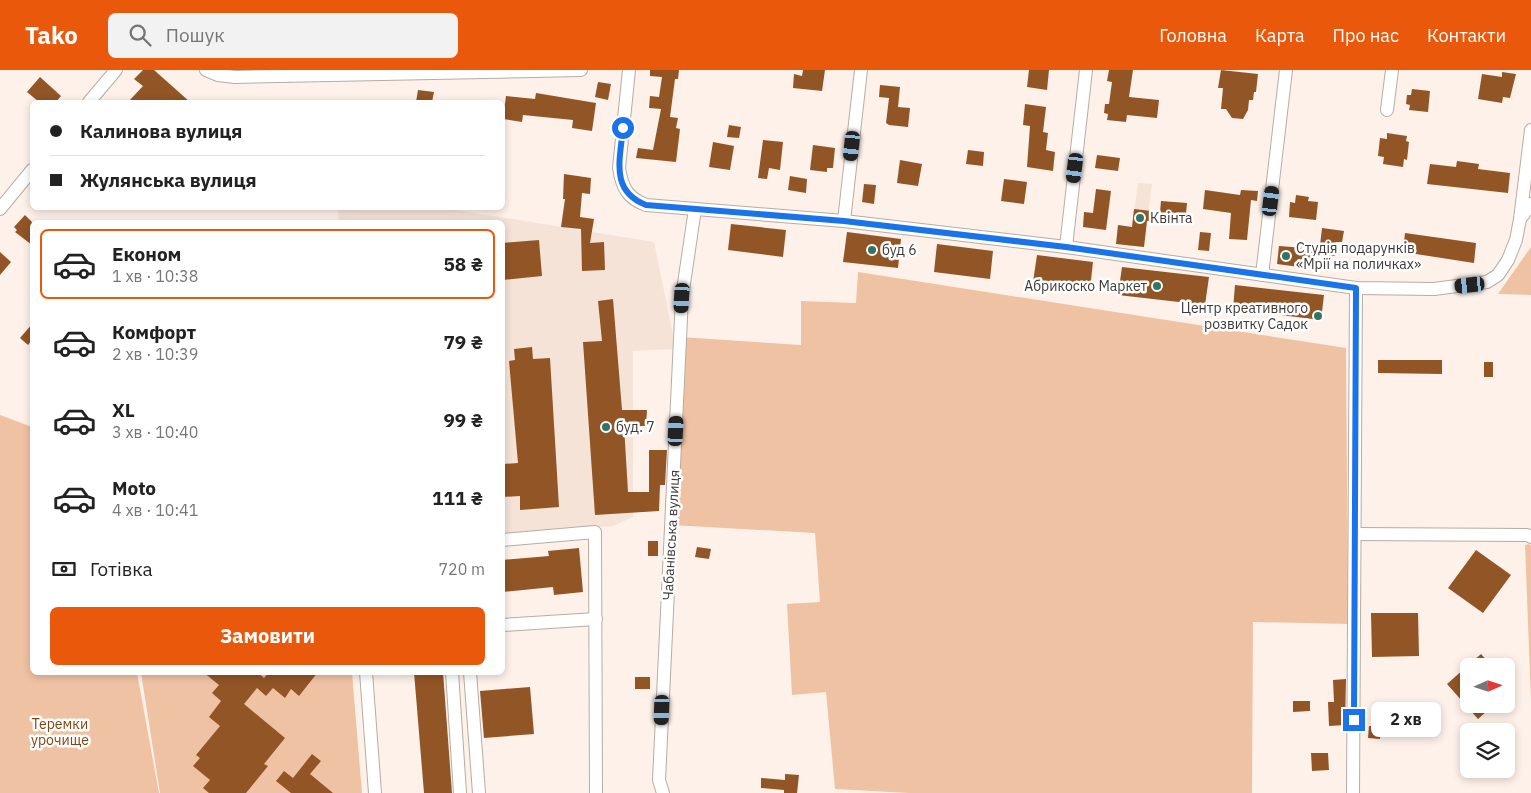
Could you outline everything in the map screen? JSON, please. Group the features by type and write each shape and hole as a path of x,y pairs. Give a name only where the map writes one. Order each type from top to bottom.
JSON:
{"street":[{"path":"91,100 116,70"},
{"path":"206,70 218,75 235,77 581,70"},
{"path":"630,70 619,168 621,180 632,200 646,205 844,221 1066,247 1356,288 1434,289 1486,282 1498,276 1508,260 1516,240 1531,130"},
{"path":"844,221 861,70"},
{"path":"1066,247 1086,70"},
{"path":"1262,275 1286,70"},
{"path":"1387,110 1392,70"},
{"path":"0,209 30,172"},
{"path":"1520,218 1531,204"},
{"name":"Чабанівська вулиця","path":"663,793 659,780 682,298 695,209"},
{"path":"1353,793 1356,288"},
{"path":"505,540 595,532 596,793"},
{"path":"1355,534 1527,535 1531,538"},
{"path":"505,626 596,619"},
{"path":"366,675 375,793"},
{"path":"452,675 460,793"},
{"path":"470,675 479,793"}],"shaded area":[{"name":"Квінта","path":"1138,183 1152,184 1144,247 1116,244 1118,225 1132,227"},
{"path":"338,210 456,210 654,242 676,349 633,351 633,517 613,526 505,534 505,220 339,220"}],"green space":[{"path":"1531,247 1531,295 1498,294"},
{"path":"858,272 1346,348 1348,624 1253,622 1252,793 909,793 835,789 826,692 792,695 787,604 820,602 815,533 671,525 680,337 801,345 801,301 856,303"},
{"name":"Теремки урочище","path":"0,415 30,426 30,675 137,675 159,793 0,793"},
{"path":"1529,544 1531,546 1531,701 1525,545"},
{"path":"141,675 352,675 362,793 160,793"}],"building":[{"path":"143,70 154,70 188,100 130,100 143,86 134,79"},
{"path":"650,70 679,70 678,79 675,79 670,117 678,118 676,128 680,129 676,162 636,158 638,148 653,150 661,109 649,108 650,96 659,97 662,77 650,76"},
{"path":"803,70 825,70 822,91 793,88 794,74 802,76"},
{"path":"1029,70 1049,70 1047,90 1027,87"},
{"path":"1109,70 1133,70 1129,97 1159,100 1157,118 1127,115 1126,122 1107,120 1108,114 1104,113 1105,104 1109,104 1112,82 1107,81"},
{"path":"1221,70 1258,74 1256,92 1254,92 1253,100 1249,100 1248,110 1243,119 1232,118 1226,109 1221,109 1223,88 1218,88"},
{"path":"1502,72 1516,74 1510,98 1503,97 1502,103 1478,99 1482,74 1502,77"},
{"path":"40,77 61,96 58,100 37,100 27,92"},
{"path":"598,82 611,84 608,100 595,97"},
{"path":"880,85 900,87 898,107 910,108 908,127 886,123 889,98 879,97"},
{"path":"1412,89 1430,91 1428,112 1409,110 1410,105 1406,104 1407,95 1411,95"},
{"path":"418,90 434,92 432,100 416,100"},
{"path":"536,93 596,103 592,131 572,128 573,120 523,115 522,122 505,119 506,96 535,99"},
{"path":"1025,104 1046,107 1043,132 1048,133 1046,150 1055,152 1053,171 1027,167 1030,126 1023,125"},
{"path":"729,125 741,127 739,138 727,137"},
{"path":"1387,133 1407,136 1406,141 1409,142 1407,160 1404,159 1403,167 1383,164 1384,157 1378,156 1380,138 1387,139"},
{"path":"763,140 783,142 780,170 769,168 767,179 758,178"},
{"path":"713,142 734,146 730,170 709,167"},
{"path":"813,145 835,148 833,168 827,168 827,172 810,170"},
{"path":"968,150 984,152 983,166 966,164"},
{"path":"1097,155 1120,158 1118,171 1095,168"},
{"path":"900,160 922,164 918,186 897,183"},
{"path":"1457,161 1479,164 1478,169 1510,173 1508,193 1427,184 1430,164 1456,167"},
{"path":"564,174 591,178 590,194 582,193 580,217 594,219 590,243 604,242 605,270 582,271 581,229 561,227 565,199 563,199"},
{"path":"790,176 807,179 806,193 788,190"},
{"path":"1004,179 1027,182 1024,204 1001,201"},
{"path":"864,184 876,185 874,204 862,202"},
{"path":"1096,189 1111,191 1106,230 1083,227 1084,212 1093,213"},
{"path":"1205,190 1240,195 1241,190 1258,191 1257,201 1251,200 1247,240 1229,239 1231,213 1203,209"},
{"path":"1296,195 1309,197 1308,201 1318,202 1316,220 1289,217 1290,202 1295,203"},
{"path":"1161,201 1187,203 1185,224 1147,221 1144,247 1116,244 1118,225 1132,227 1134,209 1160,212"},
{"path":"25,215 30,220 30,243 15,232 17,230 14,227"},
{"path":"731,224 786,230 783,257 728,250"},
{"path":"1322,228 1344,231 1342,242 1336,242 1335,256 1319,254"},
{"name":"буд 6","path":"847,232 901,239 898,268 843,262"},
{"path":"1200,232 1211,233 1209,251 1198,250"},
{"path":"1405,233 1476,243 1474,263 1403,252"},
{"path":"539,240 542,276 505,280 505,243"},
{"path":"937,244 993,251 990,279 934,272"},
{"path":"1279,246 1317,249 1314,269 1277,264"},
{"path":"0,252 11,262 0,275"},
{"path":"1037,255 1093,262 1090,289 1033,282"},
{"path":"1122,267 1209,277 1205,305 1118,295"},
{"path":"1235,285 1324,295 1321,320 1233,309"},
{"name":"буд. 7","path":"613,299 622,410 647,410 646,426 624,426 628,492 649,492 649,450 667,450 665,485 660,485 659,511 595,515 583,342 602,341 598,301"},
{"path":"30,326 30,342 28,345 20,338"},
{"path":"532,347 533,359 550,358 559,507 520,510 520,496 505,497 505,464 518,463 509,361 515,360 514,349"},
{"path":"1378,360 1442,360 1442,374 1378,373"},
{"path":"1484,362 1493,362 1493,377 1484,377"},
{"path":"648,541 658,541 658,556 648,556"},
{"path":"697,547 711,549 709,559 695,557"},
{"path":"579,548 583,592 554,595 553,587 505,592 505,560 549,556 548,551"},
{"path":"1476,550 1511,575 1483,613 1448,588"},
{"path":"1371,613 1418,613 1419,656 1372,657"},
{"path":"1481,654 1485,658 1476,658"},
{"path":"1460,673 1460,699 1447,684"},
{"path":"207,675 260,675 264,678 266,675 316,675 299,696 291,689 285,698 273,688 266,696 257,688 244,704 285,738 264,764 268,766 246,793 209,793 203,788 210,780 193,766 200,758 196,755 220,726 209,717 221,701 212,693 219,685"},
{"path":"414,675 443,675 452,793 424,793"},
{"path":"635,677 650,677 650,689 635,689"},
{"path":"1346,679 1345,725 1329,726 1328,702 1334,702 1333,680"},
{"path":"530,687 534,734 484,738 480,691"},
{"path":"1293,701 1310,701 1310,711 1293,712"},
{"path":"1473,713 1485,713 1478,719"},
{"path":"1369,726 1381,727 1380,739 1368,738"},
{"path":"1311,753 1328,753 1329,770 1312,771"},
{"path":"312,754 321,761 310,774 333,793 291,793 276,781 284,771 293,778"},
{"path":"785,774 799,775 797,793 784,793 784,790 761,788 761,778 785,780"}],"place":[{"name":"Квінта","path":"1140,218"},
{"name":"буд 6","path":"872,250"},
{"name":"Студія подарунків «Мрії на поличках»","path":"1286,256"},
{"name":"Абрикоско Маркет","path":"1157,286"},
{"name":"Центр креативного розвитку Садок","path":"1318,316"},
{"name":"буд. 7","path":"606,427"}],"route":[{"path":"623,128 619,168 621,180 626,193 632,200 646,205 844,221 1066,247 1356,288 1354,720"}]}
